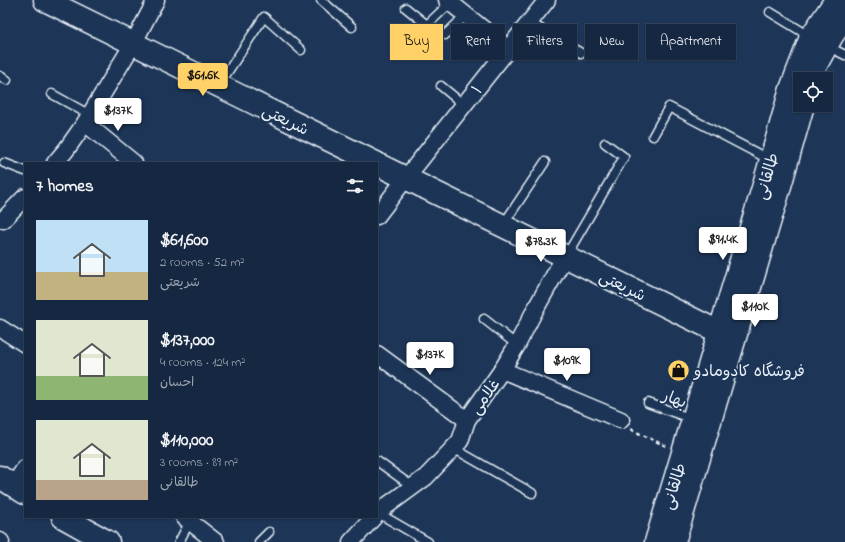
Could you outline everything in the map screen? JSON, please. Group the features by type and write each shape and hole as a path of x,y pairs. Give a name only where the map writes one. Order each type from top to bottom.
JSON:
{"main road":[{"name":"شریعتی","path":"45,0 374,162"},
{"name":"طالقانی","path":"656,542 791,89 828,46 836,0"},
{"name":"طالقانی","path":"812,72 828,46 832,36 845,17"},
{"name":"طالقانی","path":"674,542 801,112"},
{"name":"شریعتی","path":"378,164 719,332"},
{"path":"65,518 108,542"}],"street":[{"path":"56,162 87,119 133,44 156,0"},
{"name":"۱","path":"378,215 547,0"},
{"path":"449,1 508,49"},
{"path":"87,119 133,162"},
{"path":"3,220 24,198"},
{"name":"غلامی","path":"378,513 426,477 460,441 467,420 502,370 517,345 565,256"},
{"path":"0,328 24,343"},
{"path":"378,355 413,382 467,420"},
{"path":"502,370 621,420"},
{"path":"13,485 24,469"},
{"name":"غلامی","path":"351,542 372,518"},
{"path":"187,519 216,542"}],"lane":[{"path":"321,0 352,27"},
{"path":"406,8 426,25 449,1"},
{"path":"770,12 828,46"},
{"path":"445,35 466,15"},
{"path":"219,86 264,17 301,50"},
{"path":"529,22 581,52"},
{"path":"441,86 464,105"},
{"path":"52,94 87,119"},
{"path":"653,136 669,107 770,160"},
{"path":"565,256 624,157 606,143"},
{"path":"502,225 545,162"},
{"path":"4,163 24,172"},
{"path":"484,319 517,345"},
{"name":"بهار","path":"648,403 693,419"},
{"path":"453,448 532,493"},
{"path":"378,462 413,487"},
{"path":"378,515 428,542"},
{"path":"180,542 187,519"},
{"path":"259,542 270,532"}],"path":[{"path":"621,420 634,431 683,454"}],"place":[{"name":"فروشگاه کادومادو","path":"679,370"}]}
